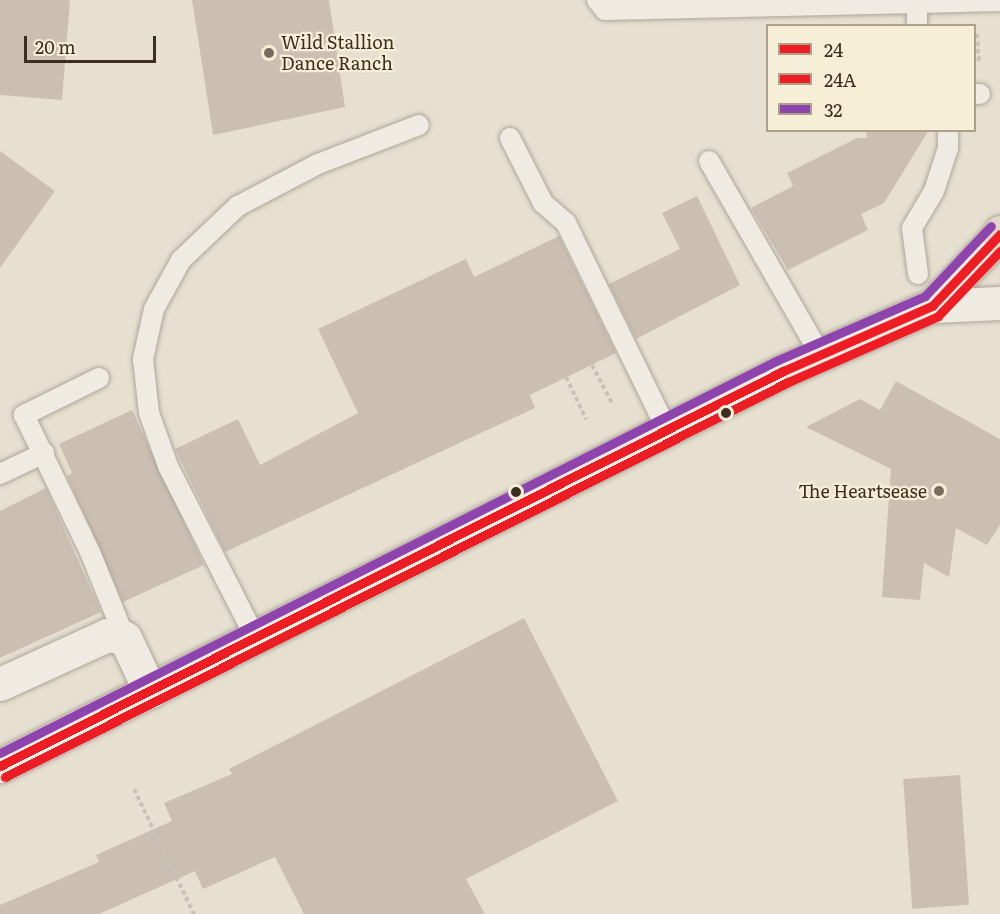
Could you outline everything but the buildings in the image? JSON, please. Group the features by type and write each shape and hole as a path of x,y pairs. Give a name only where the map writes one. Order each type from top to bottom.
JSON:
{"main road":[{"path":"932,306 1000,234"},
{"path":"0,766 150,691 254,635 820,354 932,306 1000,303"},
{"path":"0,684 116,637 150,691"}],"lane":[{"path":"597,0 605,10 1000,1"},
{"path":"917,3 917,24"},
{"path":"254,635 168,466 149,413 143,359 154,309 182,260 238,206 318,164 419,125"},
{"path":"918,274 912,228 934,191 948,148 948,132"},
{"path":"510,138 543,203 566,223 667,430"},
{"path":"710,160 820,354"},
{"path":"99,378 24,415 44,453 116,637"},
{"path":"0,474 44,453"}],"path":[{"path":"975,2 975,24"},
{"path":"976,48 977,94"},
{"path":"592,365 613,405"},
{"path":"566,377 586,418"},
{"path":"134,789 194,914"}],"transit line":[{"name":"32","path":"0,753 778,360 925,296 991,226"},
{"name":"24","path":"0,766 783,371 932,306 1000,234"},
{"name":"24A","path":"5,777 788,382 938,316 1000,251"}],"place":[{"name":"Wild Stallion Dance Ranch","path":"269,53"},
{"name":"The Heartsease","path":"939,491"}]}
